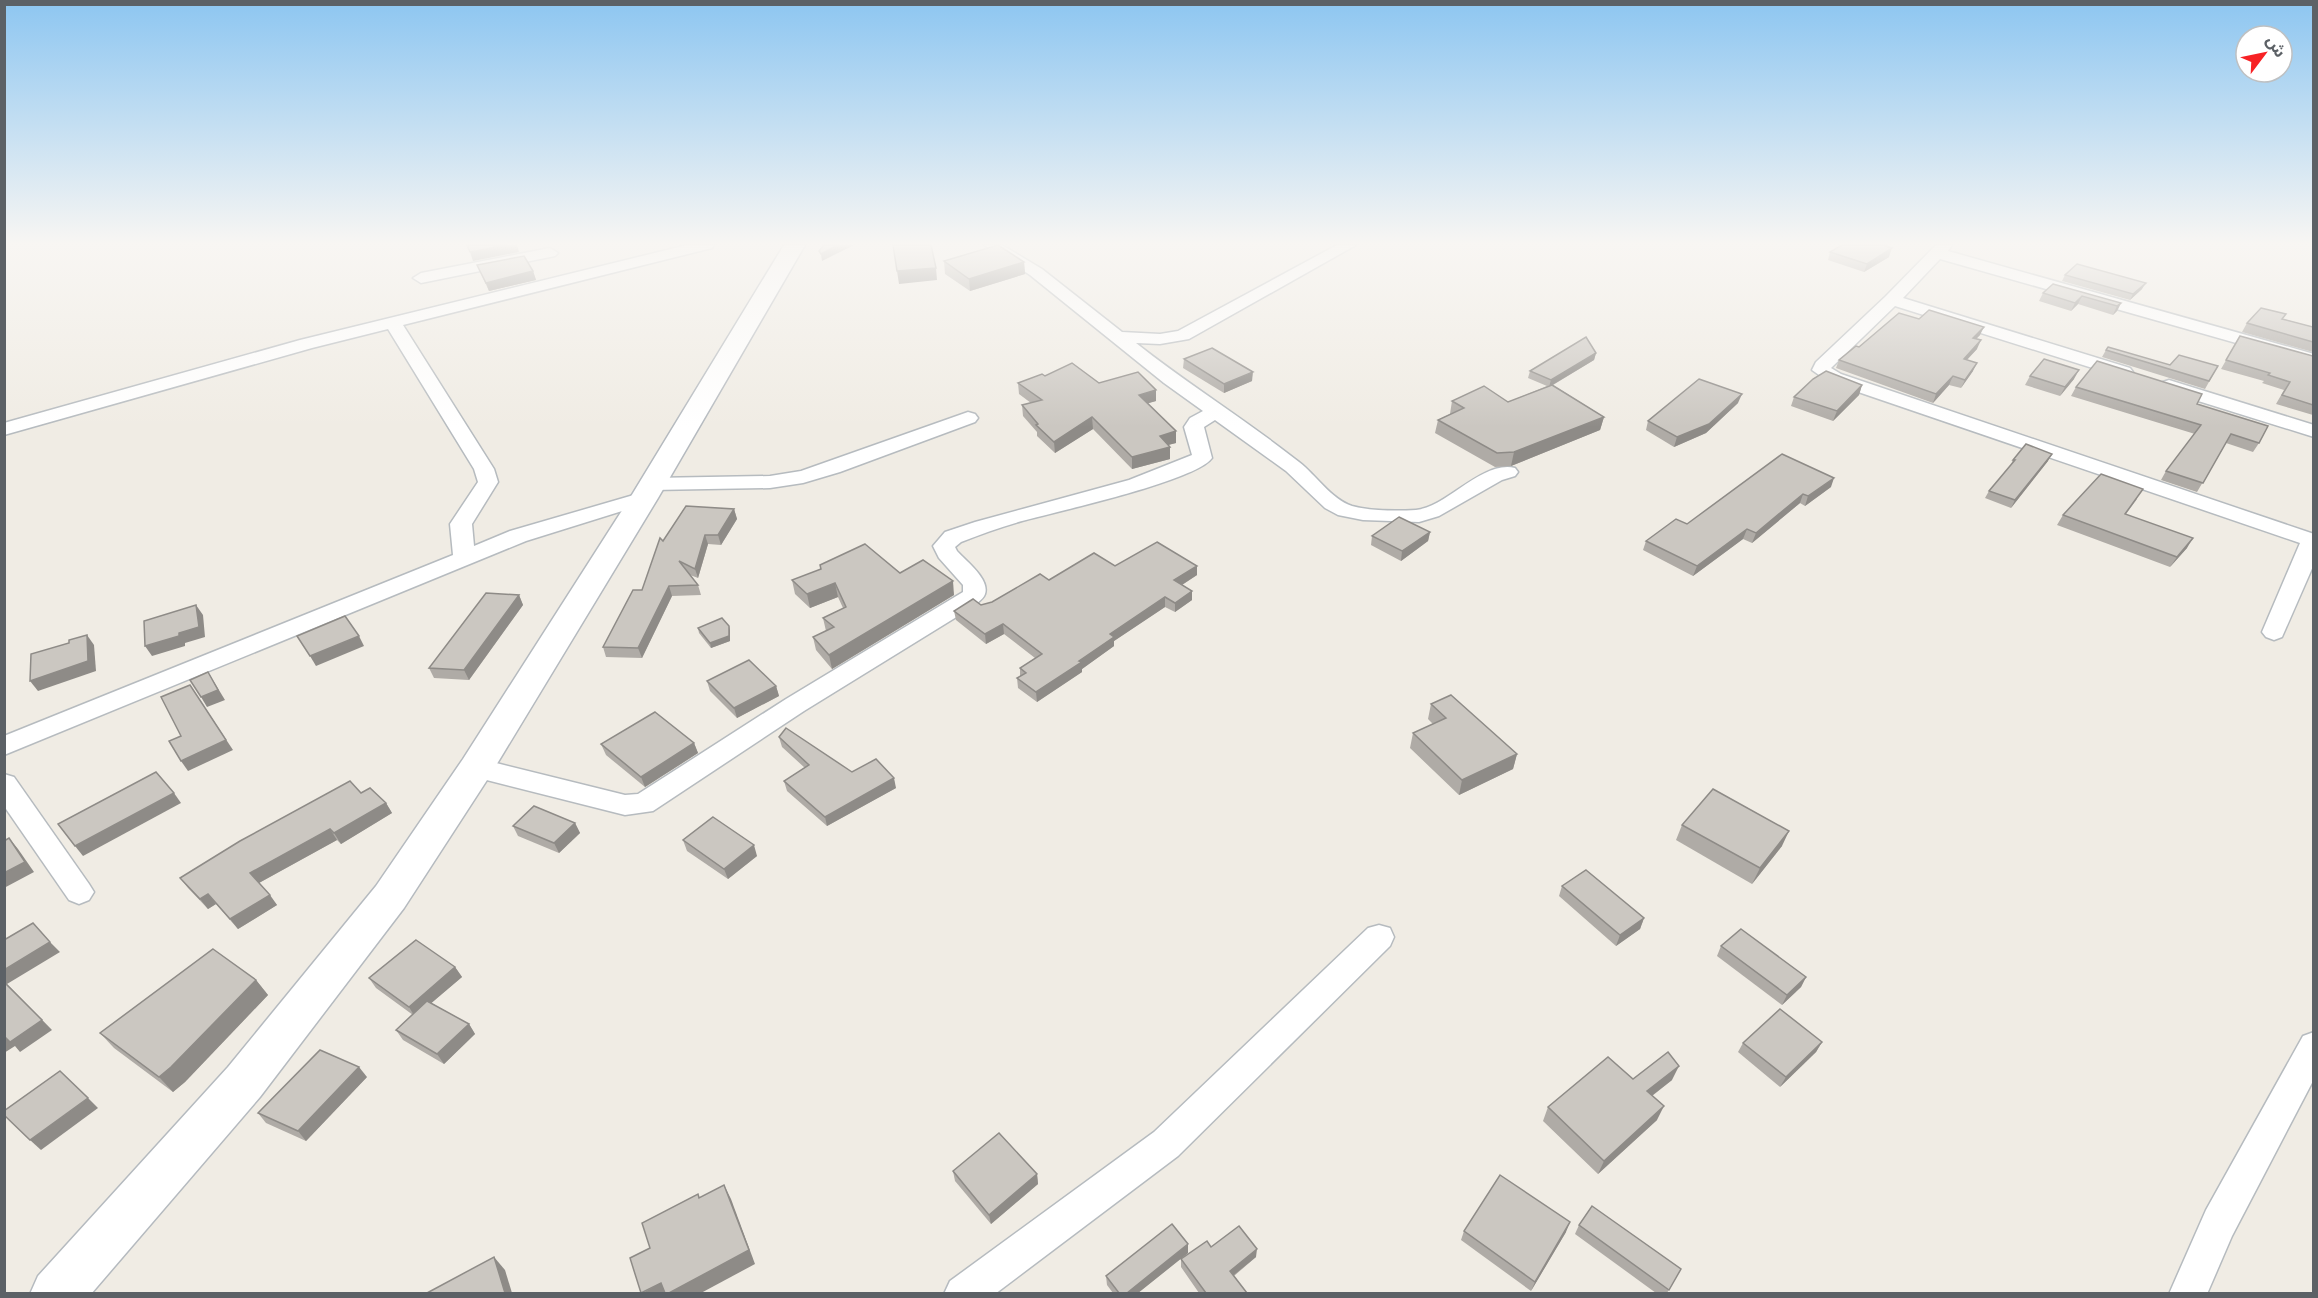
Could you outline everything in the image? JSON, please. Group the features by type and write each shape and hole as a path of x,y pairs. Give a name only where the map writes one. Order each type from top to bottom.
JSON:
{"street":[{"path":"4,429 459,306"},
{"path":"56,1293 244,1082 390,897 476,768 648,491 759,306"},
{"path":"1079,306 1216,412 1293,467 1332,504 1345,511 1419,516 1432,512 1495,476 1508,472"},
{"path":"1119,337 1160,339 1183,335 1237,306"},
{"path":"1886,306 1822,366 1821,370 1835,378 2313,541 2274,632"},
{"path":"1910,306 2313,431"},
{"path":"2131,306 2313,360"},
{"path":"392,322 484,469 488,482 461,524 465,557"},
{"path":"476,768 625,805 643,804 662,794 795,705 963,603 974,594 974,584 947,554 945,546 953,537 1048,507 1132,487 1195,462 1202,458 1202,452 1194,427 1197,422 1216,412"},
{"path":"4,746 465,557 648,491 770,482 804,477 968,418"},
{"path":"4,784 79,892"},
{"path":"963,1293 1166,1144 1379,938"},
{"path":"2188,1293 2219,1223 2313,1046"}],"building":[{"path":"2261,308 2286,314 2282,319 2313,327 2313,342 2247,323"},
{"path":"1929,310 1984,327 1973,338 1981,340 1964,359 1977,363 1965,380 1953,376 1936,394 1839,360 1856,346 1859,347 1899,313 1919,319"},
{"path":"2240,336 2313,356 2313,405 2282,395 2290,382 2268,375 2270,373 2226,360"},
{"path":"1586,337 1596,353 1551,380 1530,371"},
{"path":"2108,347 2170,365 2179,355 2218,366 2209,381 2106,350"},
{"path":"1212,348 1253,372 1224,384 1184,359"},
{"path":"2044,359 2079,370 2065,387 2030,376"},
{"path":"2097,361 2202,394 2197,404 2268,426 2259,443 2231,434 2203,483 2166,471 2201,425 2076,387"},
{"path":"1072,363 1099,383 1138,372 1156,390 1139,395 1176,431 1160,436 1170,447 1132,457 1092,417 1054,442 1036,425 1038,424 1022,405 1042,400 1018,383 1042,374 1045,376"},
{"path":"1826,371 1862,385 1837,411 1794,397 1813,379"},
{"path":"1699,379 1742,394 1709,424 1677,437 1648,421"},
{"path":"1552,385 1604,417 1514,452 1497,453 1438,420 1464,408 1452,401 1484,386 1508,402"},
{"path":"2026,444 2052,454 2015,500 1989,491 2015,460 2013,460"},
{"path":"1782,454 1834,478 1808,496 1803,494 1756,533 1747,529 1697,566 1646,541 1676,519 1687,524"},
{"path":"2101,474 2143,489 2125,514 2193,538 2177,557 2063,515"},
{"path":"686,506 734,509 718,535 705,535 695,569 679,561 698,585 669,586 638,648 603,647 633,590 642,590 660,538 663,541"},
{"path":"1399,517 1430,532 1402,551 1372,536"},
{"path":"1157,542 1197,566 1174,580 1192,591 1175,603 1165,597 1110,634 1114,637 1079,661 1082,662 1036,692 1017,678 1026,673 1020,668 1042,654 1003,624 985,634 954,611 973,599 981,605 992,602 1040,574 1049,580 1094,553 1115,566"},
{"path":"865,544 900,573 923,560 953,581 829,655 813,637 834,627 823,618 846,607 835,583 807,594 792,580 821,569 820,565"},
{"path":"486,593 519,595 464,670 429,668"},
{"path":"196,605 199,627 179,633 179,636 145,646 144,621"},
{"path":"345,616 359,636 310,656 297,636"},
{"path":"722,618 729,626 729,636 710,643 698,628"},
{"path":"87,635 88,661 30,681 31,654"},
{"path":"749,660 776,686 734,708 707,681"},
{"path":"208,672 218,690 201,697 190,680"},
{"path":"190,685 226,740 181,761 169,741 181,736 161,697"},
{"path":"1451,695 1517,754 1462,780 1413,733 1446,718 1431,704"},
{"path":"655,712 694,743 641,777 601,744"},
{"path":"786,728 852,772 876,759 894,778 825,817 784,781 809,765 779,737"},
{"path":"156,772 174,793 75,846 58,824"},
{"path":"350,781 361,793 370,788 386,803 334,833 330,829 250,873 270,895 230,919 208,894 200,899 180,878 240,841"},
{"path":"1713,789 1789,831 1760,868 1682,825"},
{"path":"534,806 575,823 554,843 513,826"},
{"path":"713,817 754,845 724,869 683,840"},
{"path":"9,838 25,862 4,873 4,841"},
{"path":"1586,870 1644,918 1620,935 1562,886"},
{"path":"33,923 50,942 4,970 4,940"},
{"path":"1741,929 1806,977 1787,995 1721,946"},
{"path":"416,940 455,967 409,1007 369,978"},
{"path":"213,949 256,980 159,1077 100,1033"},
{"path":"4,982 42,1020 10,1042 4,1036"},
{"path":"427,1001 469,1024 437,1054 396,1030"},
{"path":"1780,1009 1822,1042 1786,1077 1743,1043"},
{"path":"320,1050 359,1067 298,1131 258,1113"},
{"path":"1668,1052 1679,1066 1647,1091 1664,1106 1604,1161 1548,1107 1608,1057 1633,1079"},
{"path":"60,1071 88,1098 30,1140 4,1115 4,1111"},
{"path":"999,1133 1037,1174 989,1215 953,1171"},
{"path":"1500,1175 1570,1222 1535,1282 1464,1231"},
{"path":"724,1185 749,1250 669,1293 665,1293 661,1283 641,1293 630,1258 650,1248 642,1223 698,1194 699,1198"},
{"path":"1592,1206 1681,1269 1669,1290 1579,1225"},
{"path":"1172,1224 1188,1244 1127,1293 1119,1293 1106,1276"},
{"path":"1239,1226 1257,1249 1230,1271 1247,1293 1206,1293 1181,1259 1207,1241 1211,1247"},
{"path":"494,1257 505,1293 427,1293"}]}
